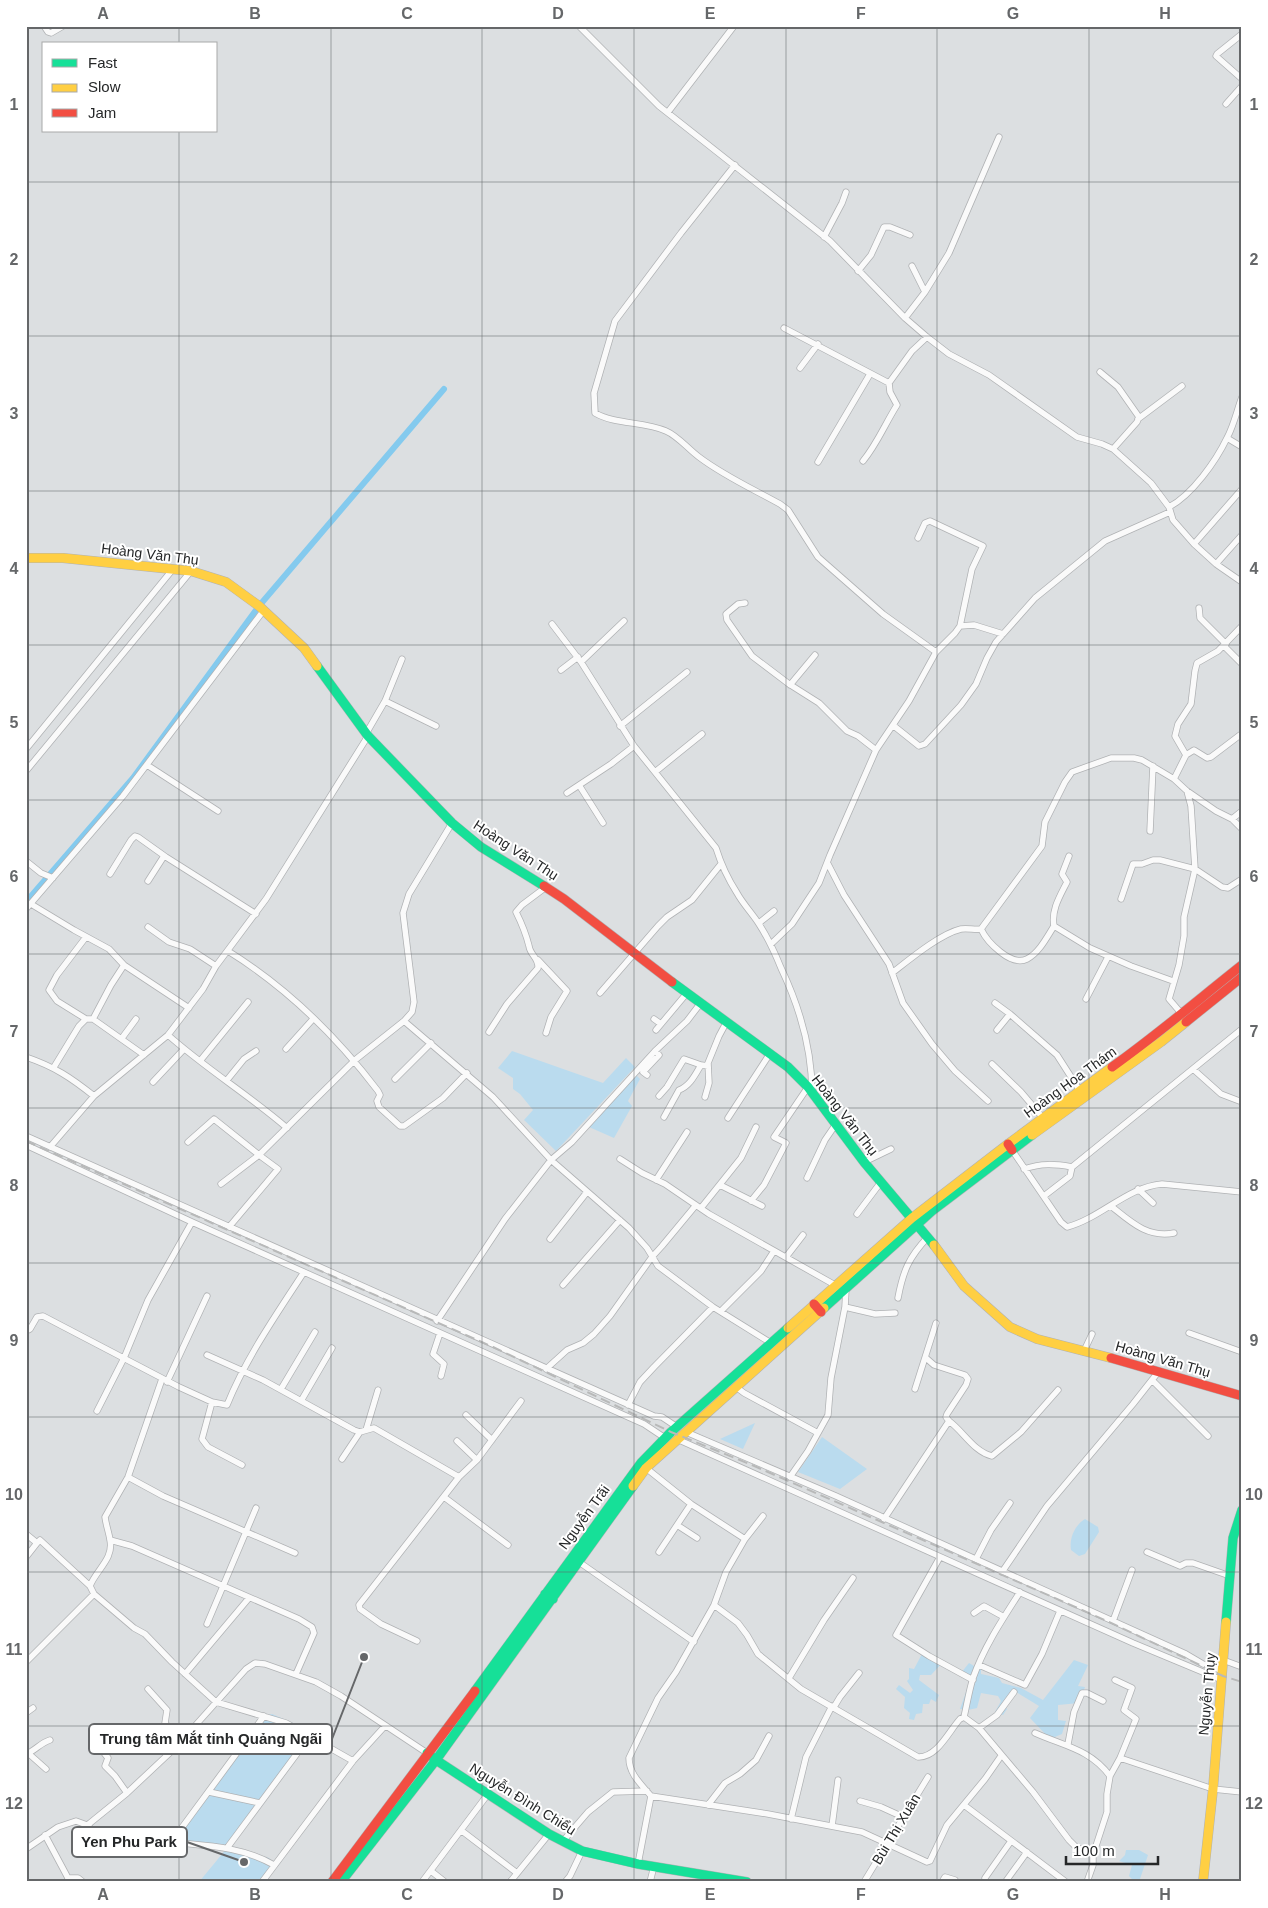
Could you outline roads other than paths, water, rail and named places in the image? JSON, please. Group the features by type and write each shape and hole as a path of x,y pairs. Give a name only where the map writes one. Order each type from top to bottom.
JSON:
{"main road":[{"name":"Hoàng Văn Thụ","path":"26,558 63,558 191,571 226,582 264,610 304,648 368,734 452,823 481,847 546,887 726,1024 788,1067 810,1090 864,1162 928,1237 964,1286 1010,1327 1037,1339 1159,1371 1242,1396"},
{"name":"Hoàng Hoa Thám","path":"1010,1147 1043,1118 1155,1036 1242,965"},
{"name":"Hoàng Hoa Thám","path":"914,1221 1010,1147 1161,1042 1242,977"},
{"name":"Nguyễn Trãi","path":"332,1882 427,1753 549,1596 579,1562 646,1468 736,1387 817,1308 835,1285 914,1221"},
{"name":"Nguyễn Trãi","path":"342,1882 436,1760 641,1463 665,1438 771,1343 817,1308 846,1289 914,1221"},
{"name":"Nguyễn Thụy","path":"1203,1882 1223,1676 1233,1538 1242,1510"},
{"name":"Nguyễn Đình Chiểu","path":"427,1753 549,1834 582,1851 638,1864 748,1882"}],"street":[{"path":"44,26 51,34 63,26"},
{"path":"579,26 640,88 846,256 858,271 927,338 948,354 990,375 1077,437 1113,449 1150,483 1170,509 1173,520 1194,544 1216,564 1242,582"},
{"path":"668,112 734,26"},
{"path":"1242,34 1216,56 1242,79"},
{"path":"1226,104 1242,86"},
{"path":"905,318 925,292 948,253 999,137"},
{"path":"735,166 681,233 615,321 594,393 595,413 601,417 668,431 706,462 780,504 788,510 818,557 883,614 936,652"},
{"path":"824,237 842,204 846,192"},
{"path":"858,271 871,255 884,228 890,226 910,235"},
{"path":"912,266 925,292"},
{"path":"784,328 818,344 889,383"},
{"path":"863,461 876,444 897,405 890,392 889,383 912,351 927,338"},
{"path":"800,368 818,344"},
{"path":"1100,372 1118,387 1137,412 1138,419"},
{"path":"818,462 870,374"},
{"path":"1113,449 1138,419 1182,386"},
{"path":"894,726 919,746 926,744 961,705 976,684 987,658 1003,634 1035,598 1053,586 1105,541 1170,509 1181,501 1198,483 1227,438 1242,397"},
{"path":"1227,438 1242,447"},
{"path":"1194,544 1242,489"},
{"path":"770,944 792,924 809,900 828,864 830,855 876,750 894,726 936,652 960,626 972,569 983,546 930,521 925,523 918,538"},
{"path":"1216,564 1240,536"},
{"path":"26,749 173,569"},
{"path":"26,771 191,571"},
{"path":"745,603 738,604 726,614 727,620 752,656 790,685 819,703 847,731 867,742 876,750"},
{"path":"1199,608 1200,618 1242,664"},
{"path":"26,909 123,796 264,610"},
{"path":"561,670 580,659 624,622"},
{"path":"552,624 580,659 634,746 716,848 721,864 737,893 759,923 770,944 802,1020 811,1065 810,1090 774,1137 786,1143 764,1185 750,1201"},
{"path":"960,626 974,624 1003,634"},
{"path":"1186,755 1175,736 1178,724 1192,704 1196,667 1201,661 1225,645 1242,626"},
{"path":"790,685 815,655"},
{"path":"50,1147 94,1096 168,1035 203,990 216,966 256,914 368,734 385,701 402,659"},
{"path":"620,726 687,672"},
{"path":"385,701 436,726"},
{"path":"655,772 702,734"},
{"path":"1174,779 1186,755 1194,750 1206,758 1211,757 1240,735"},
{"path":"567,793 634,746"},
{"path":"981,929 1042,846 1045,822 1072,772 1111,758 1122,757 1142,760 1174,779 1187,791 1216,811 1232,819 1242,829"},
{"path":"147,765 218,811"},
{"path":"1150,831 1153,766"},
{"path":"579,785 603,823"},
{"path":"1181,1013 1169,999 1179,965 1184,936 1184,917 1195,869 1191,806 1187,791"},
{"path":"1232,819 1242,811"},
{"path":"220,1184 259,1155 355,1060 404,1021 412,1012 414,1002 403,913 409,894 452,823"},
{"path":"110,874 135,836 256,914"},
{"path":"148,881 164,856"},
{"path":"1069,856 1062,874 1067,882 1056,903 1052,917 1054,926 1108,957 1173,982"},
{"path":"1122,899 1133,864 1142,864 1153,860 1195,869 1222,887 1228,888 1242,879"},
{"path":"26,861 41,873 54,878"},
{"path":"600,993 667,916 692,900 721,864"},
{"path":"828,864 844,895 889,964 903,1003 932,1044 955,1071 988,1101"},
{"path":"546,887 522,905 516,912 528,939 528,947 537,960 567,991 551,1017 546,1033"},
{"path":"31,904 109,949 124,965 189,1008"},
{"path":"759,923 774,911"},
{"path":"148,926 169,942 190,950 216,966"},
{"path":"981,929 993,947 1015,960 1023,961 1037,950 1054,926"},
{"path":"892,973 948,934 960,929 981,929"},
{"path":"86,937 57,975 49,990 57,1001 86,1019 94,1019 144,1055"},
{"path":"228,951 260,971 355,1060 378,1091 380,1095 377,1101 379,1107 400,1126 404,1126 443,1098 467,1073"},
{"path":"1086,999 1108,957"},
{"path":"489,1032 507,1004 537,970 539,965 537,960"},
{"path":"94,1019 111,985 124,965"},
{"path":"656,1030 687,993"},
{"path":"200,1061 248,1002"},
{"path":"995,1003 1057,1055 1080,1091"},
{"path":"437,1321 505,1219 551,1160 572,1142 655,1051 686,1022 700,1004"},
{"path":"997,1030 1010,1014"},
{"path":"54,1067 79,1026 86,1019"},
{"path":"122,1038 136,1019"},
{"path":"286,1049 312,1019"},
{"path":"654,1019 662,1024"},
{"path":"404,1021 494,1097 551,1160 635,1234 658,1266 713,1308 721,1311 771,1343"},
{"path":"705,1097 710,1074 708,1066 719,1036 726,1024"},
{"path":"1044,1196 1070,1176 1072,1167 1242,1029"},
{"path":"168,1035 287,1128"},
{"path":"395,1079 431,1042"},
{"path":"153,1082 184,1049"},
{"path":"227,1080 244,1059 256,1051"},
{"path":"647,1075 643,1072 658,1055 655,1051"},
{"path":"728,1118 769,1055"},
{"path":"26,1056 54,1067 76,1081 94,1096"},
{"path":"659,1096 667,1087 684,1059 708,1066"},
{"path":"992,1064 1021,1092 1043,1118"},
{"path":"664,1117 679,1090 691,1081 701,1065"},
{"path":"1193,1069 1221,1094 1242,1102"},
{"path":"188,1142 214,1120 278,1169 229,1227"},
{"path":"807,1178 825,1140 836,1124"},
{"path":"546,1369 567,1350 583,1343 594,1334 610,1316 652,1257 698,1206 720,1185 741,1158 756,1127"},
{"path":"656,1180 687,1132"},
{"path":"26,1136 437,1321 628,1405 654,1416 662,1417 677,1427"},
{"path":"26,1145 192,1222 644,1424 665,1438"},
{"path":"1010,1147 1061,1222 1068,1227 1100,1213 1143,1187 1162,1184 1242,1192"},
{"path":"864,1162 891,1148"},
{"path":"620,1159 709,1214 835,1285"},
{"path":"1024,1169 1039,1164 1072,1167"},
{"path":"857,1214 880,1182"},
{"path":"720,1185 762,1206"},
{"path":"1138,1190 1153,1203"},
{"path":"550,1239 587,1192"},
{"path":"1111,1206 1138,1228 1162,1235 1174,1233"},
{"path":"563,1285 620,1220"},
{"path":"97,1411 124,1358 148,1300 192,1222"},
{"path":"786,1257 803,1235"},
{"path":"898,1298 907,1263 928,1237"},
{"path":"721,1311 761,1271 774,1251"},
{"path":"26,1331 30,1329 37,1317 43,1316 165,1380 212,1402 227,1405 274,1317 304,1272"},
{"path":"790,1477 808,1451 828,1415 831,1378 845,1307 846,1289"},
{"path":"90,1586 93,1578 108,1558 110,1540 105,1518 128,1477 165,1380 207,1296"},
{"path":"845,1307 875,1314 895,1313"},
{"path":"628,1405 640,1382 654,1366 713,1308"},
{"path":"915,1389 936,1323"},
{"path":"281,1390 315,1332"},
{"path":"440,1333 433,1354 444,1364 441,1376"},
{"path":"1189,1333 1242,1352"},
{"path":"1084,1351 1092,1334"},
{"path":"301,1401 332,1348"},
{"path":"207,1355 363,1431 374,1428 459,1477"},
{"path":"926,1358 934,1365 965,1375 968,1379 946,1417 985,1454 992,1456 1020,1432 1058,1390"},
{"path":"1002,1572 1047,1506 1159,1371"},
{"path":"1152,1380 1208,1436"},
{"path":"736,1387 818,1433"},
{"path":"342,1459 363,1431 378,1390"},
{"path":"417,1641 381,1624 359,1608 360,1603 459,1477 477,1460 521,1401"},
{"path":"212,1402 202,1439 208,1447 242,1465"},
{"path":"466,1415 492,1440"},
{"path":"884,1519 949,1421"},
{"path":"686,1432 976,1559 1186,1654 1223,1676"},
{"path":"677,1439 1060,1611 1223,1676"},
{"path":"457,1441 477,1460"},
{"path":"646,1468 691,1504 745,1539"},
{"path":"128,1477 164,1496 246,1530 295,1553"},
{"path":"444,1497 508,1545"},
{"path":"976,1559 991,1530 1010,1503"},
{"path":"659,1552 691,1504"},
{"path":"207,1624 256,1508"},
{"path":"638,1864 649,1793 629,1767 630,1758 658,1698 676,1672 714,1605 726,1572 745,1539 763,1516"},
{"path":"677,1525 697,1538"},
{"path":"26,1534 37,1543"},
{"path":"26,1557 40,1540 90,1586 94,1594 134,1628 146,1634 185,1674 216,1702 286,1723 353,1760"},
{"path":"110,1540 132,1546 299,1619 312,1627 314,1633 312,1641 296,1674"},
{"path":"1146,1552 1180,1566 1192,1563 1230,1576"},
{"path":"940,1557 896,1634 929,1656 973,1680"},
{"path":"579,1562 694,1642"},
{"path":"1113,1621 1132,1570"},
{"path":"789,1678 824,1620 853,1578"},
{"path":"714,1605 738,1623 747,1634 758,1654 801,1689 918,1756 925,1757 933,1753 964,1716 973,1680 990,1640 1020,1592"},
{"path":"27,1658 94,1594"},
{"path":"185,1674 249,1598"},
{"path":"974,1614 984,1606 1004,1617"},
{"path":"979,1665 1025,1685 1042,1654 1060,1611"},
{"path":"1224,1660 1242,1668"},
{"path":"87,1825 127,1793 181,1742 246,1669 255,1663 265,1664 316,1682 341,1696 427,1753"},
{"path":"791,1819 806,1757 833,1707 859,1673"},
{"path":"1087,1882 1107,1812 1106,1794 1110,1776 1120,1758 1136,1719 1124,1710 1132,1688 1115,1680"},
{"path":"148,1689 166,1710 165,1724 181,1742"},
{"path":"979,1728 997,1715 1014,1692"},
{"path":"1068,1744 1074,1712 1082,1693 1087,1692 1103,1701"},
{"path":"26,1713 33,1708"},
{"path":"264,1716 175,1837 180,1842 228,1848 246,1853 274,1865"},
{"path":"964,1716 979,1728 1033,1792 1069,1840 1076,1847 1093,1856"},
{"path":"262,1882 353,1760 385,1726"},
{"path":"1035,1733 1054,1741 1068,1744 1093,1758 1110,1776"},
{"path":"228,1848 310,1736"},
{"path":"708,1805 725,1783 740,1774 756,1760 769,1736"},
{"path":"46,1769 27,1753 43,1742 50,1740"},
{"path":"98,1745 108,1758 106,1768 115,1776 127,1793"},
{"path":"563,1842 588,1812 613,1792 649,1793 862,1832 925,1862 930,1861 947,1825 964,1806 1001,1756"},
{"path":"1120,1758 1213,1789 1242,1792"},
{"name":"Bùi Thị Xuân","path":"864,1882 928,1777"},
{"path":"832,1826 838,1780"},
{"path":"208,1792 260,1803"},
{"path":"422,1882 488,1794"},
{"path":"860,1801 881,1807 903,1817"},
{"path":"964,1806 1066,1882"},
{"path":"26,1848 58,1827 76,1821 87,1825 100,1837"},
{"path":"462,1831 517,1872"},
{"path":"510,1882 549,1834"},
{"path":"45,1835 67,1880 78,1878 83,1882"},
{"path":"985,1878 1011,1840"},
{"path":"565,1882 582,1851"},
{"path":"1006,1881 1027,1852"},
{"path":"650,1882 654,1866"},
{"path":"431,1871 445,1882"},
{"path":"942,1882 945,1877 955,1880"}],"waterway":[{"path":"26,902 133,778 259,606 444,389"}],"railway":[{"path":"26,1141 493,1347 671,1432 752,1465 1107,1621 1223,1676 1242,1682"}],"place":[{"name":"Trung tâm Mắt tỉnh Quảng Ngãi","path":"364,1657"},
{"name":"Yen Phu Park","path":"244,1862"}]}
